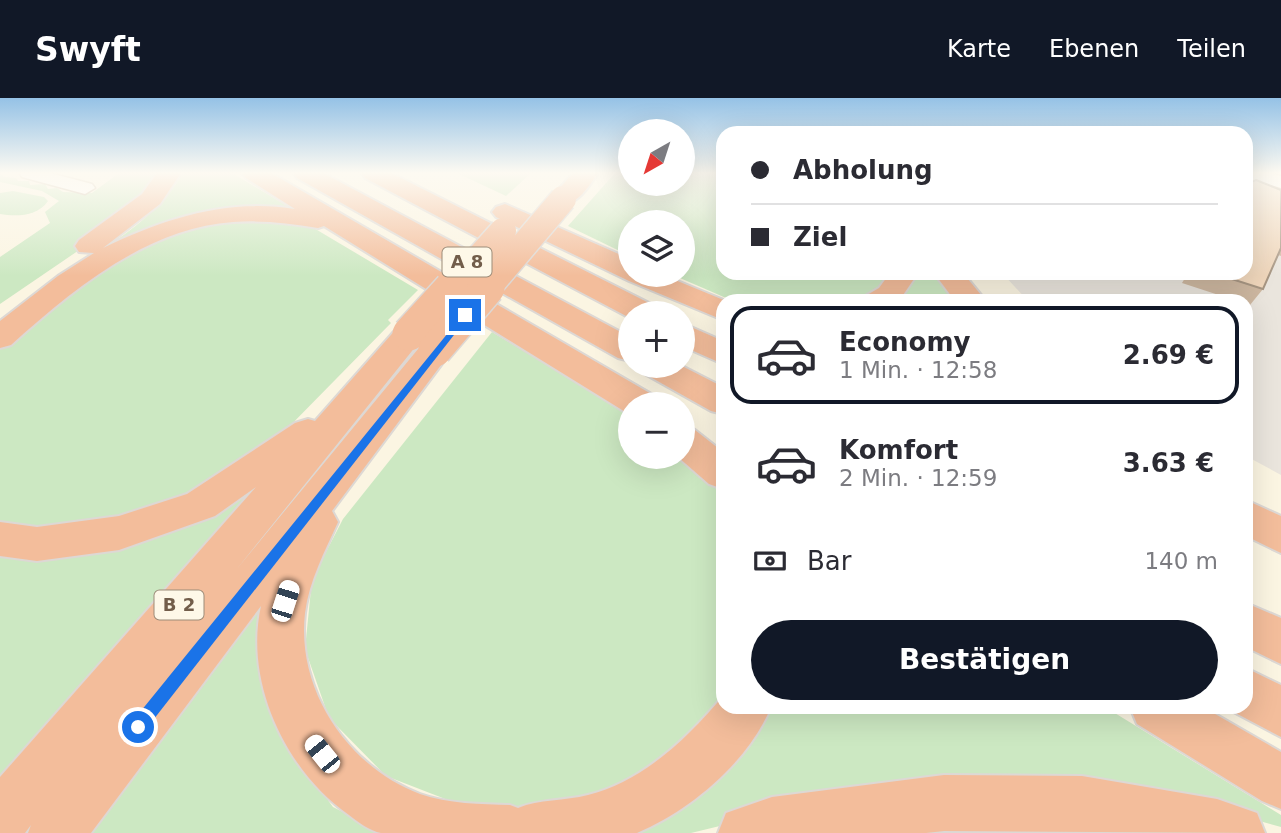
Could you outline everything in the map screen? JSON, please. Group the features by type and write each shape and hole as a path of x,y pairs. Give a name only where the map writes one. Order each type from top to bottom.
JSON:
{"highway":[{"path":"0,312 140,207"},
{"path":"311,207 620,392"},
{"name":"A 8","path":"368,207 618,344"},
{"name":"A 8","path":"439,207 621,301"},
{"path":"496,207 618,264"},
{"name":"B 2","path":"55,833 341,468 422,342 537,207"},
{"path":"0,338 94,265 167,228 208,217 262,212 304,216 356,234"},
{"path":"954,280 965,294"},
{"path":"667,287 716,308"},
{"path":"670,287 716,303"},
{"path":"695,340 716,350"},
{"name":"B 2","path":"0,819 360,393 422,342"},
{"path":"680,378 716,397"},
{"path":"0,539 37,544 119,533 201,505 274,457 360,393"},
{"path":"695,436 716,447"},
{"path":"695,450 716,468"},
{"path":"341,468 295,572 281,627 287,688 300,721 311,742 332,767 364,791 410,818 444,827 510,833"},
{"path":"1253,520 1281,536"},
{"path":"1253,538 1281,550"},
{"path":"1253,628 1281,642"},
{"path":"1253,696 1281,712"},
{"path":"526,833 600,820 659,791 715,747 741,714"},
{"path":"1167,714 1281,782"},
{"path":"746,833 772,825 944,803 1082,804 1217,827 1237,833"}],"shaded area":[{"path":"1253,207 1281,207 1281,475 1253,460 1253,294 1022,294 1008,280 1253,280"}],"green space":[{"path":"0,207 42,207 27,214 0,214"},
{"path":"51,207 126,207 88,244 0,304 0,257 50,223 45,212"},
{"path":"156,207 279,207 224,209 73,269"},
{"path":"585,207 716,207 716,280 946,280 955,294 717,294 695,285 695,210 618,210 618,250 568,226"},
{"path":"208,221 302,221 418,290 388,320 391,323 281,435 175,502 109,523 30,530 0,524 0,350 19,330 136,248"},
{"path":"492,332 618,407 618,469 695,469 695,463 716,474 716,714 659,773 568,808 471,809 386,776 329,718 305,649 312,579 343,519"},
{"path":"252,490 0,782 0,556 64,558 130,544 194,519"},
{"path":"281,575 263,652 279,734 333,807 385,833 84,833"},
{"path":"756,714 1116,714 1281,815 1281,827 1184,800 840,797 691,833 614,833"}],"building":[{"path":"1253,207 1281,207 1281,248 1263,289 1235,280 1253,280"}],"route":[{"path":"138,727 435,349 465,315"}]}
